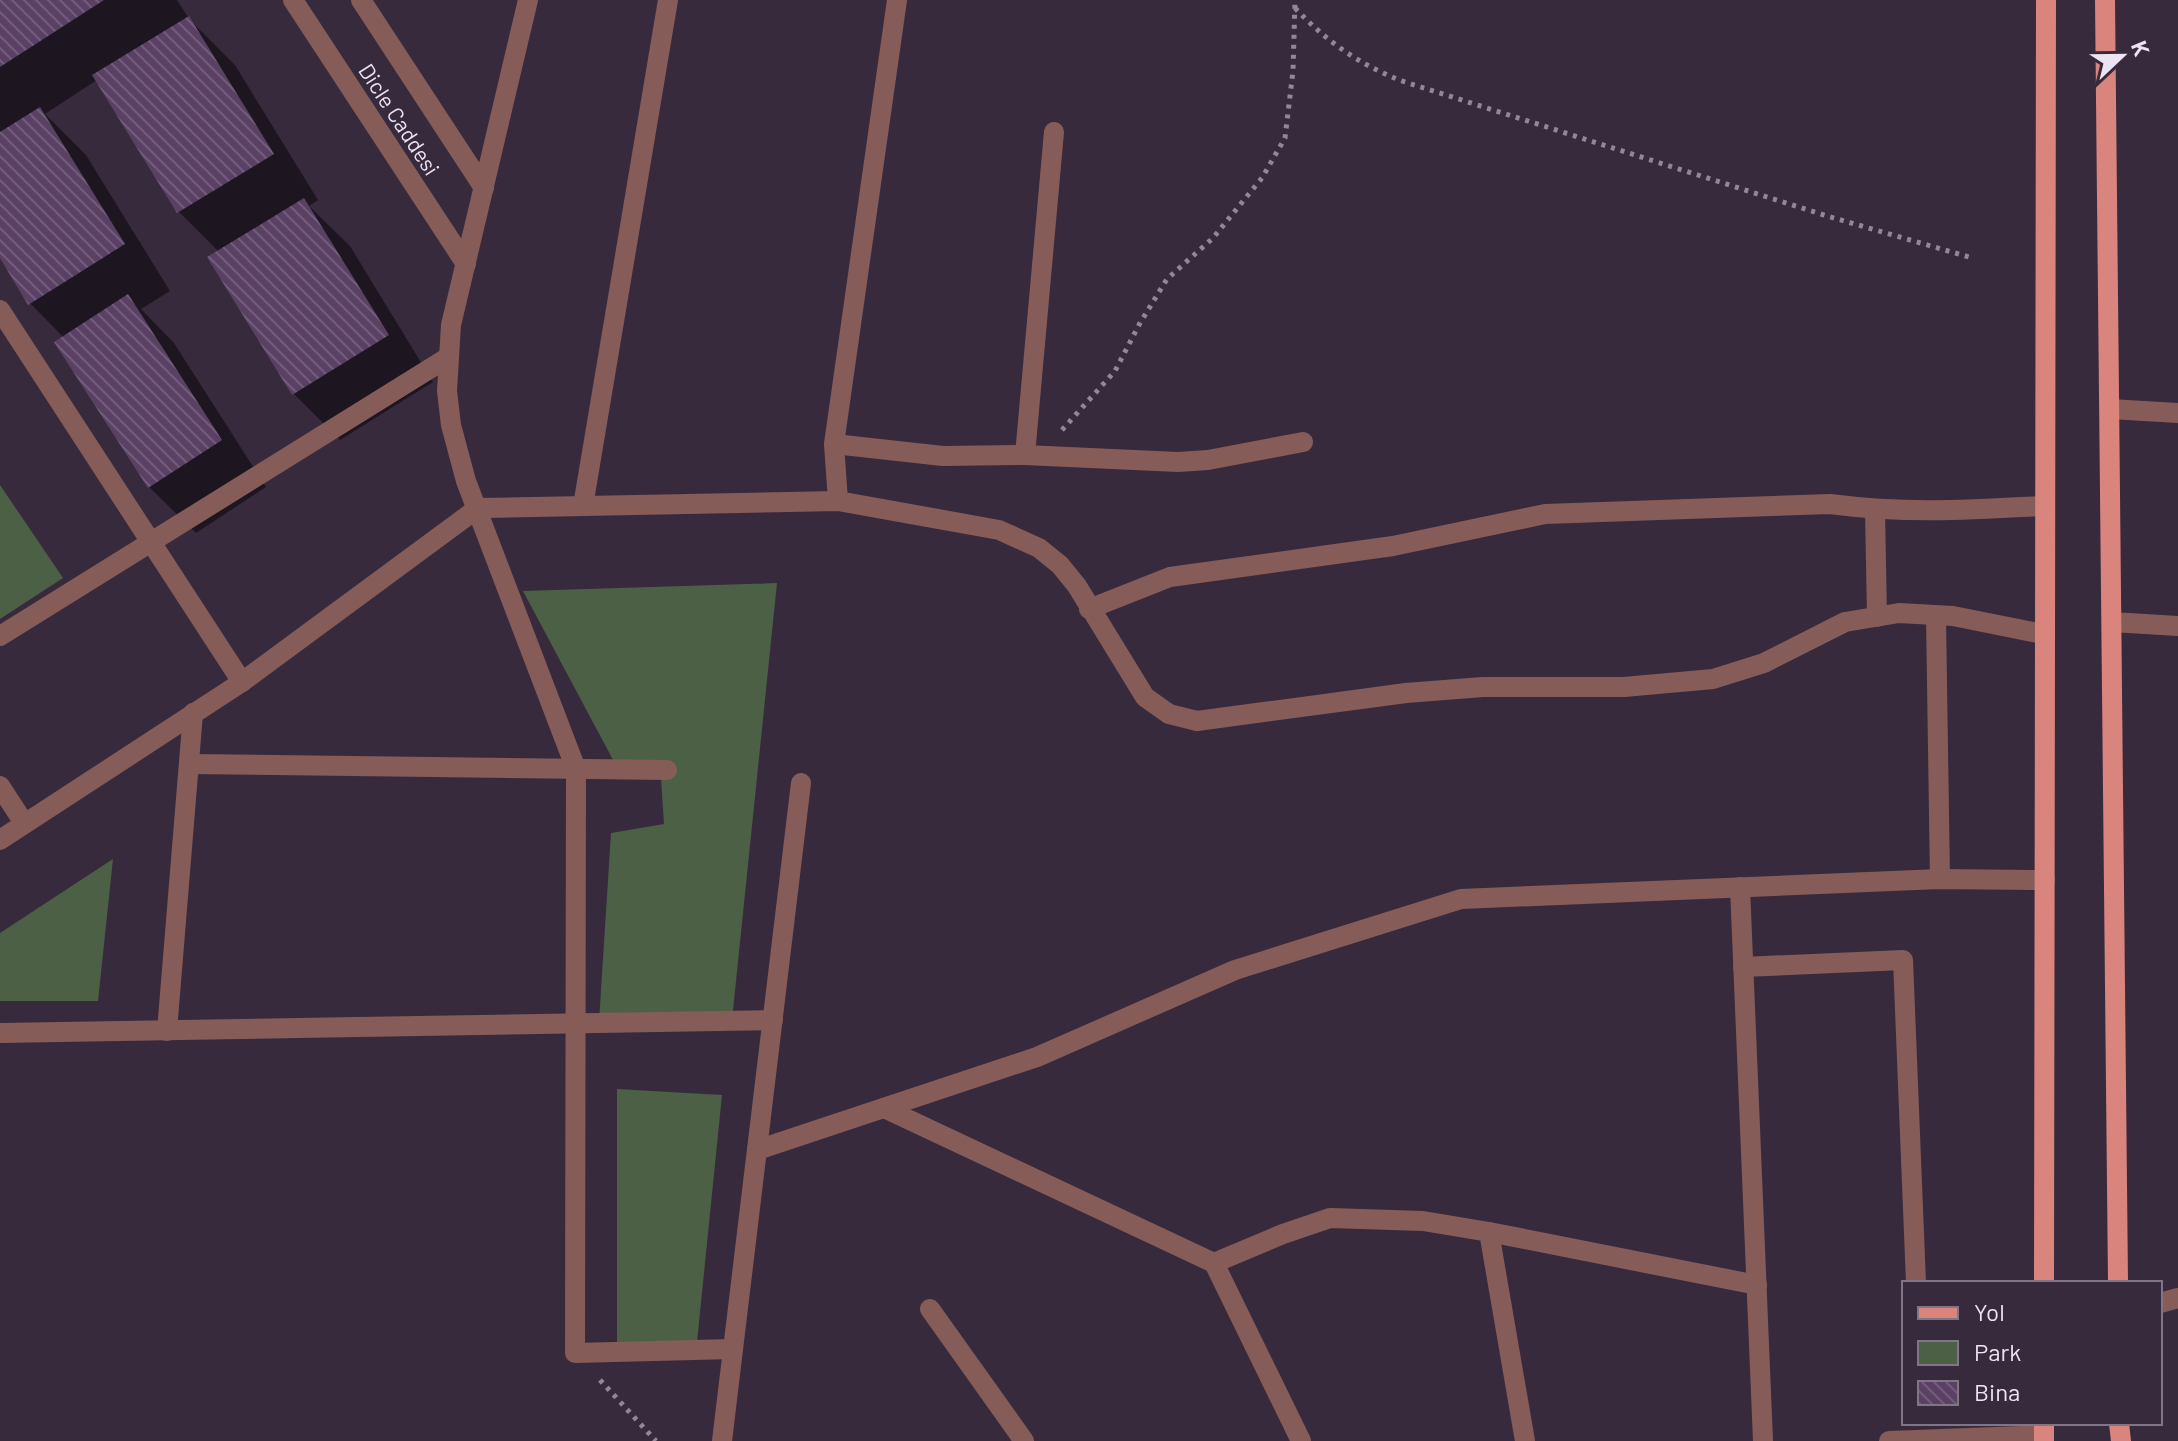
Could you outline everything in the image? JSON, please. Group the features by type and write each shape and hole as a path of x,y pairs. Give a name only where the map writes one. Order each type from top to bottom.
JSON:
{"main road":[{"path":"2044,1281 2046,0"},
{"path":"2105,0 2118,1281"}],"street":[{"name":"Dicle Caddesi","path":"293,0 466,264"},
{"name":"Dicle Caddesi","path":"361,0 484,188"},
{"path":"528,0 451,325 447,391 451,425 466,481 576,769 575,1353 733,1349"},
{"path":"583,506 668,0"},
{"path":"838,501 834,444 897,0"},
{"path":"1034,456 1054,132"},
{"path":"0,310 242,682"},
{"path":"0,636 447,358"},
{"path":"2110,409 2178,413"},
{"path":"834,444 943,456 1178,462 1208,460 1303,442"},
{"path":"0,840 242,682 478,508 838,501 977,526 1020,538 1060,565 1077,586 1145,697 1169,714 1197,721 1406,693 1561,685 1624,687 1713,679 1764,663 1845,622 1899,613 1953,616 2043,634"},
{"path":"1089,609 1170,577 1393,546 1545,514 1830,504 1934,513 2044,506"},
{"path":"1875,510 1877,617"},
{"path":"1936,617 1940,879"},
{"path":"2112,622 2178,626"},
{"path":"167,1031 193,713"},
{"path":"189,764 667,770"},
{"path":"722,1441 801,783"},
{"path":"0,786 24,823"},
{"path":"757,1150 1037,1057 1235,970 1461,899 1940,879 2045,880"},
{"path":"1740,887 1763,1441"},
{"path":"1743,967 1903,960 1916,1281"},
{"path":"0,1033 773,1020"},
{"path":"884,1108 1214,1263 1301,1441"},
{"path":"1214,1263 1330,1218 1423,1221 1757,1285"},
{"path":"1489,1232 1525,1441"},
{"path":"930,1309 1024,1441"},
{"path":"1889,1441 1922,1431 2044,1433"}],"path":[{"path":"1034,456 1115,371 1167,279 1213,238 1262,178 1285,138 1293,71 1295,0"},
{"path":"1295,8 1354,59 1405,82 1827,216 1969,257"},
{"path":"575,1353 656,1441"}],"green space":[{"path":"0,485 63,578 0,619"},
{"path":"777,583 732,1020 599,1022 611,833 664,824 660,763 620,773 523,591"},
{"path":"113,859 98,1001 0,1001 0,933"},
{"path":"617,1089 722,1095 697,1342 617,1345"}],"building":[{"path":"0,0 104,0 0,67"},
{"path":"189,16 274,154 177,213 92,75"},
{"path":"40,107 125,244 28,305 0,258 0,132"},
{"path":"304,198 389,335 292,395 207,257"},
{"path":"128,294 222,440 148,488 54,342"}]}
